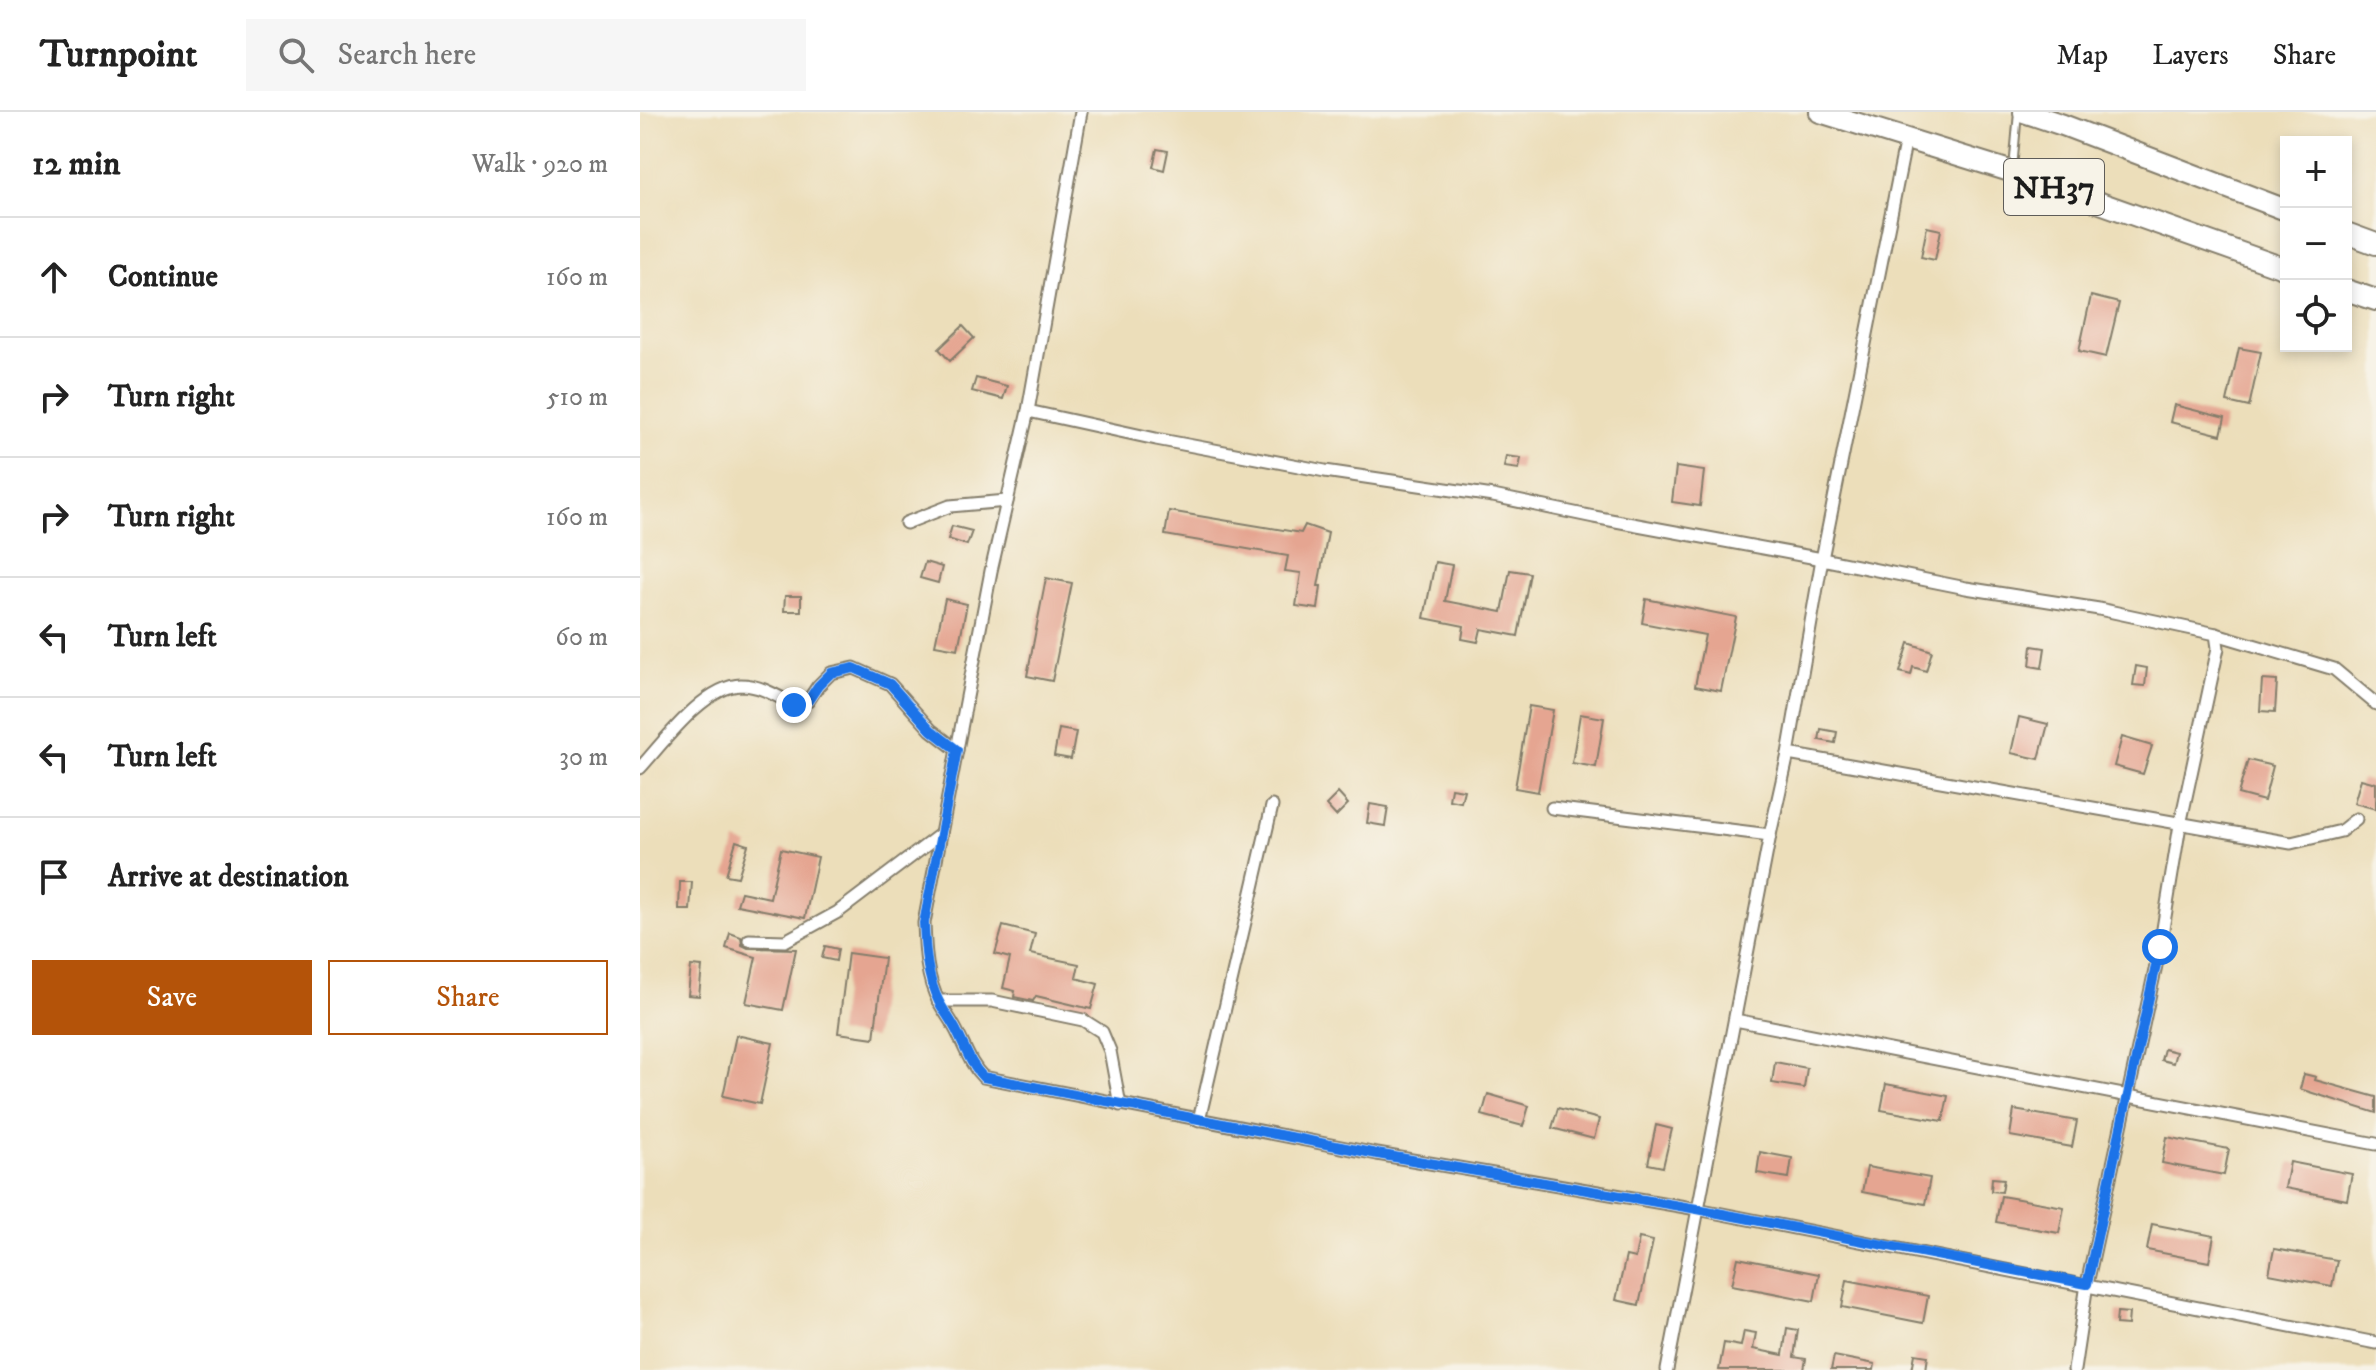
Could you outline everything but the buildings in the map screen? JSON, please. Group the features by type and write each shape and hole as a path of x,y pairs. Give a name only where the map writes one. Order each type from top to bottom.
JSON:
{"highway":[{"name":"NH37","path":"1820,112 2013,172 2280,267"},
{"name":"NH37","path":"2021,112 2078,130 2281,208"},
{"path":"2352,235 2376,244"},
{"path":"2352,292 2376,300"}],"street":[{"path":"1081,112 1028,411 991,571 924,923 925,950 938,1001 974,1068 983,1077 1377,1154 1697,1209 2376,1343"},
{"path":"1667,1370 1788,754 1822,559 1906,139"},
{"path":"1028,411 1325,471 1493,496 1966,588 2099,609 2216,634 2334,669 2376,704"},
{"path":"906,523 950,506 1007,501"},
{"path":"2074,1370 2087,1284 2160,947 2180,825 2218,648 2216,634"},
{"path":"640,768 681,722 717,691 740,685 766,690 794,705 808,701 831,673 854,668 890,684 931,730 957,750"},
{"path":"1788,754 2291,843 2341,831 2356,819"},
{"path":"1199,1120 1272,806"},
{"path":"1552,808 1770,835"},
{"path":"749,940 785,941 838,912 941,834"},
{"path":"938,1001 992,1001 1083,1020 1102,1032 1110,1051 1120,1105"},
{"path":"1735,1020 2376,1144"}],"lane":[{"path":"2013,172 2021,112"}],"route":[{"path":"794,705 808,701 831,673 854,668 890,684 931,730 957,750 924,923 925,950 938,1001 974,1068 983,1077 1377,1154 1697,1209 2087,1284 2160,947"}]}
